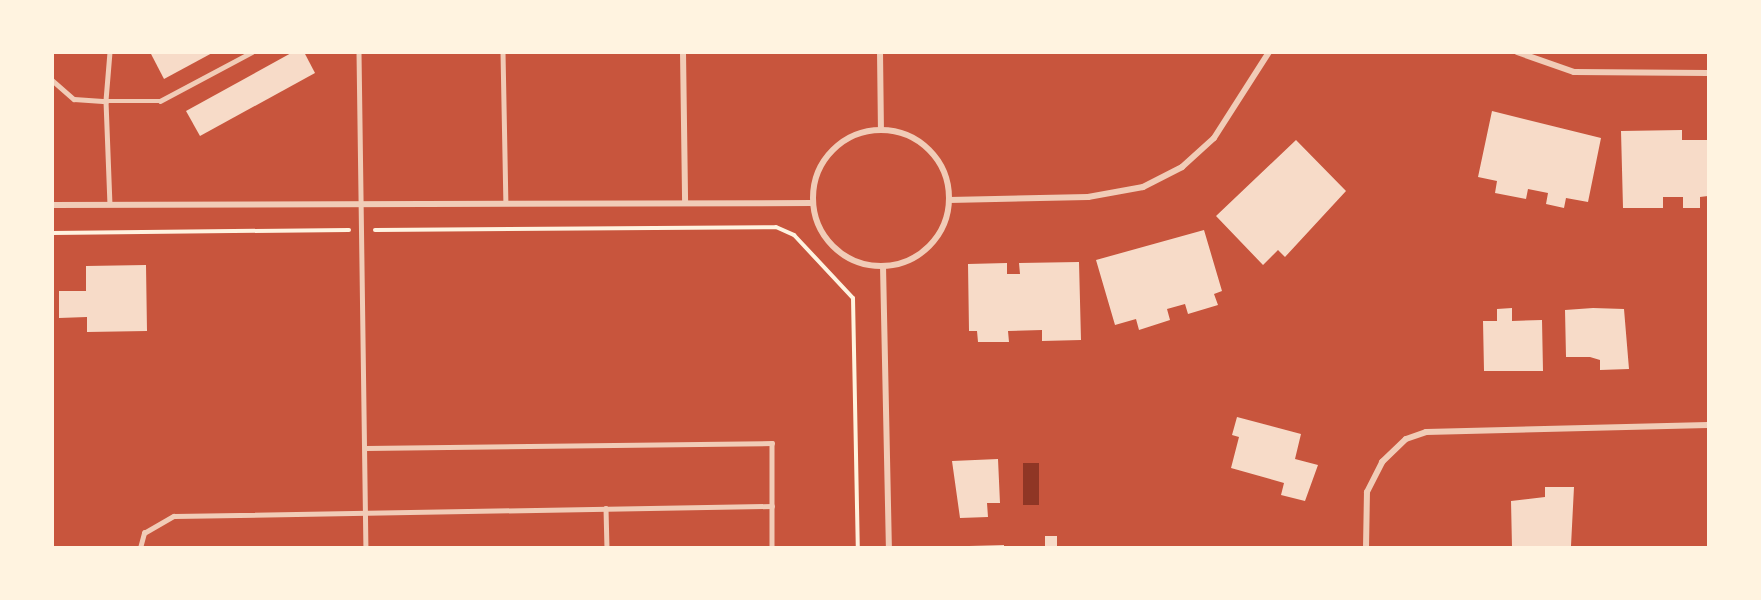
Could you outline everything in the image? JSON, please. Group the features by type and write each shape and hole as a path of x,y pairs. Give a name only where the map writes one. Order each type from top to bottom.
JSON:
{"street":[{"path":"683,52 685,201"},
{"path":"880,52 881,130"},
{"path":"949,200 1088,197 1143,188 1182,167 1214,138 1269,52"},
{"path":"1517,52 1574,72 1708,74"},
{"path":"881,130 908,136 930,151 944,174 949,200 943,225 929,246 908,260 883,266 857,261 836,248 820,228 813,203 817,176 831,152 854,136 881,130"},
{"path":"52,205 685,201 813,203"},
{"path":"883,266 889,548"},
{"path":"1366,548 1367,492 1382,462 1406,439 1426,432 1708,425"}],"lane":[{"path":"110,52 106,100 110,204"},
{"path":"52,80 74,99 160,101 252,52"},
{"path":"359,52 366,548"},
{"path":"503,52 506,203"},
{"path":"366,448 772,443 772,548"},
{"path":"140,548 144,533 174,516 771,506"},
{"path":"606,508 607,548"}],"path":[{"path":"52,233 776,227 794,235 853,298 858,548"}],"shaded area":[{"path":"1023,463 1039,463 1039,505 1023,505"}],"building":[{"path":"150,52 214,52 164,79"},
{"path":"293,52 304,52 315,73 200,136 186,111"},
{"path":"1492,111 1601,138 1588,202 1566,198 1564,208 1546,204 1548,193 1528,189 1526,199 1495,193 1497,181 1478,177"},
{"path":"1682,130 1682,140 1708,140 1708,196 1700,197 1700,208 1683,208 1683,197 1663,197 1663,208 1623,208 1621,131"},
{"path":"1296,140 1346,191 1285,257 1278,250 1263,265 1216,216"},
{"path":"1204,230 1222,291 1214,294 1218,305 1188,314 1185,304 1167,309 1170,320 1139,330 1136,319 1115,325 1096,260"},
{"path":"1079,262 1081,340 1042,341 1042,330 1008,331 1009,342 978,342 977,331 969,331 968,264 1007,263 1007,274 1020,274 1019,263"},
{"path":"146,265 147,331 87,332 87,317 59,318 59,291 86,291 86,266"},
{"path":"1512,308 1512,321 1542,320 1543,371 1484,371 1483,321 1497,321 1497,309"},
{"path":"1624,309 1629,369 1600,370 1600,360 1590,357 1566,357 1565,310"},
{"path":"1237,417 1301,434 1295,459 1318,465 1305,501 1281,495 1284,483 1231,468 1239,437 1232,435"},
{"path":"998,459 1000,503 987,503 988,517 960,518 952,461"},
{"path":"1545,487 1574,487 1571,546 1512,547 1511,501 1545,497"},
{"path":"1045,536 1057,536 1057,548 1045,548"},
{"path":"1004,545 1004,548 969,548 969,546"}]}
